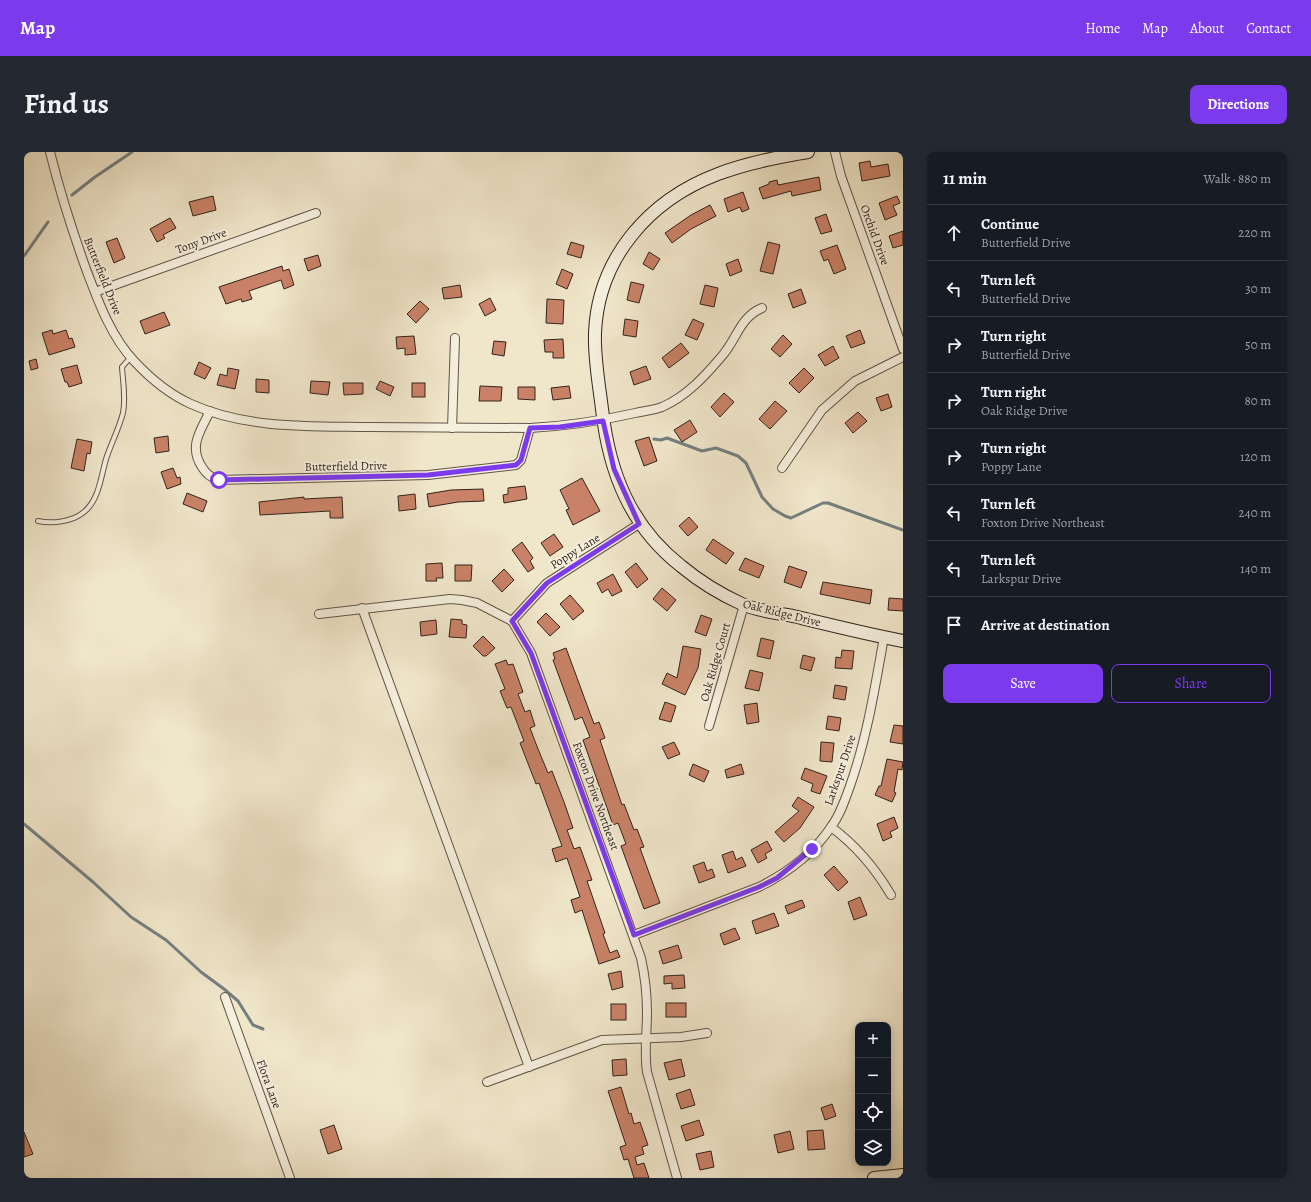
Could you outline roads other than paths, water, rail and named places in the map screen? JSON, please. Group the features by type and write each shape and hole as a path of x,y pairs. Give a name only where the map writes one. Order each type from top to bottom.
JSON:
{"street":[{"name":"Butterfield Drive","path":"50,152 66,214 94,292 116,337 131,357 150,377 172,393 191,404 210,411 250,421 300,426 452,428 560,427 603,421 662,407 700,383 726,352 743,321 752,312 762,308"},
{"name":"Oak Ridge Drive","path":"808,152 793,153 761,161 720,173 693,185 654,210 629,238 608,274 598,311 596,357 603,421 614,469 639,524 679,565 704,584 744,605 903,641"},
{"name":"Orchid Drive","path":"835,152 841,176 903,349"},
{"name":"Tony Drive","path":"94,292 316,213"},
{"path":"452,428 455,338"},
{"path":"782,468 822,410 856,381 903,357"},
{"name":"Butterfield Drive","path":"210,411 197,436 195,448 196,456 204,472 219,480 428,475 516,465 521,460 530,428"},
{"name":"Poppy Lane","path":"512,621 547,583 639,524"},
{"path":"319,614 362,608 456,599 477,604 512,621"},
{"name":"Oak Ridge Court","path":"709,726 744,605"},
{"path":"362,608 529,1067"},
{"name":"Foxton Drive Northeast","path":"512,621 531,653 634,935 646,981 647,1072 677,1178"},
{"name":"Larkspur Drive","path":"634,935 759,887 777,878 812,849 831,827 843,804 864,742 884,637"},
{"path":"831,827 861,852 880,876 892,895"},
{"name":"Flora Lane","path":"225,997 290,1178"},
{"path":"487,1082 602,1040 681,1037 706,1033"},
{"path":"874,1178 903,1175"}],"lane":[{"path":"38,521 66,521 78,516 85,512 96,495 107,456 123,412 124,396 122,367 131,357"}],"waterway":[{"path":"72,195 95,177 132,152"},
{"path":"24,256 48,222"},
{"path":"654,439 661,440 667,438 702,451 716,448 738,456 746,463 762,497 773,509 785,516 791,518 823,503 828,503 903,530"},
{"path":"24,824 93,882 131,917 166,940 201,972 238,1001 253,1025 263,1029"}]}
